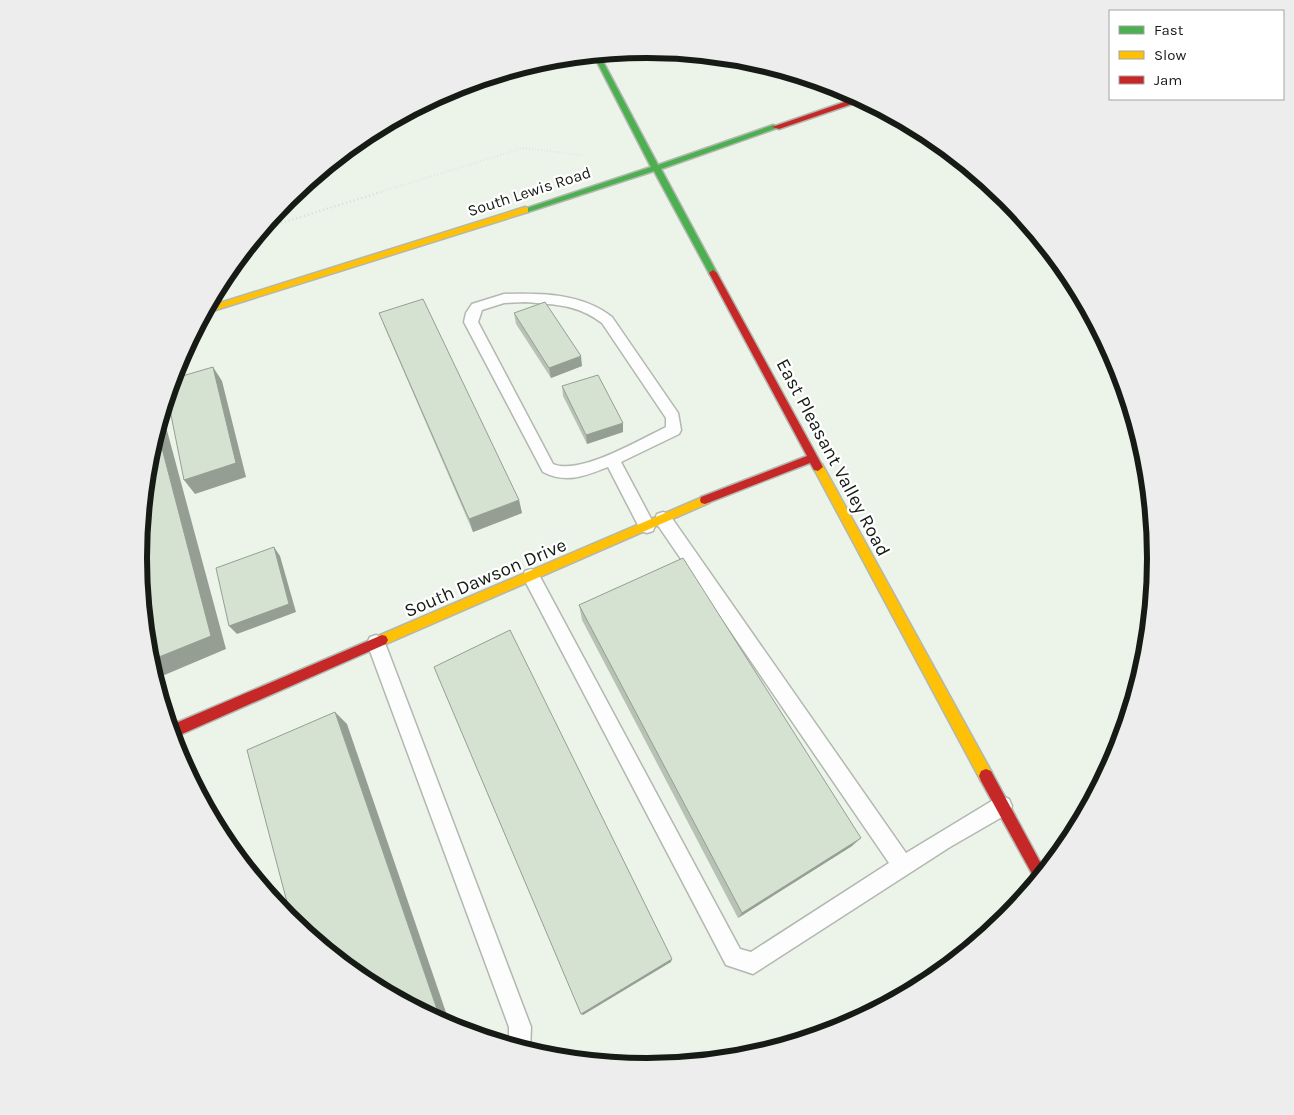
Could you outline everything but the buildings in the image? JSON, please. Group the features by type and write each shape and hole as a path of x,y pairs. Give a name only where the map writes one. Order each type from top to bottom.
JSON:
{"main road":[{"name":"East Pleasant Valley Road","path":"599,60 1037,870"},
{"name":"South Lewis Road","path":"213,309 656,168 851,102"},
{"name":"South Dawson Drive","path":"178,729 761,476 814,456"}],"lane":[{"path":"504,298 569,302 593,309 607,320 673,416 674,430 612,459 570,474 557,474 548,468 471,322 477,307 504,298"},
{"path":"612,459 655,523 903,866"},
{"path":"531,576 733,958 753,962 903,866 1002,806"},
{"path":"376,643 520,1027 520,1041"}],"path":[{"path":"275,224 523,148 581,154"}],"traffic: fast":[{"path":"599,60 656,168 776,127"},
{"path":"525,210 656,168 713,273"}],"traffic: slow":[{"path":"213,308 525,210"},
{"path":"818,467 986,776"},
{"path":"382,640 705,500"}],"traffic: jam":[{"path":"776,127 851,102"},
{"path":"713,273 818,467"},
{"path":"705,500 814,457"},
{"path":"178,729 382,640"},
{"path":"986,776 1037,870"}]}
